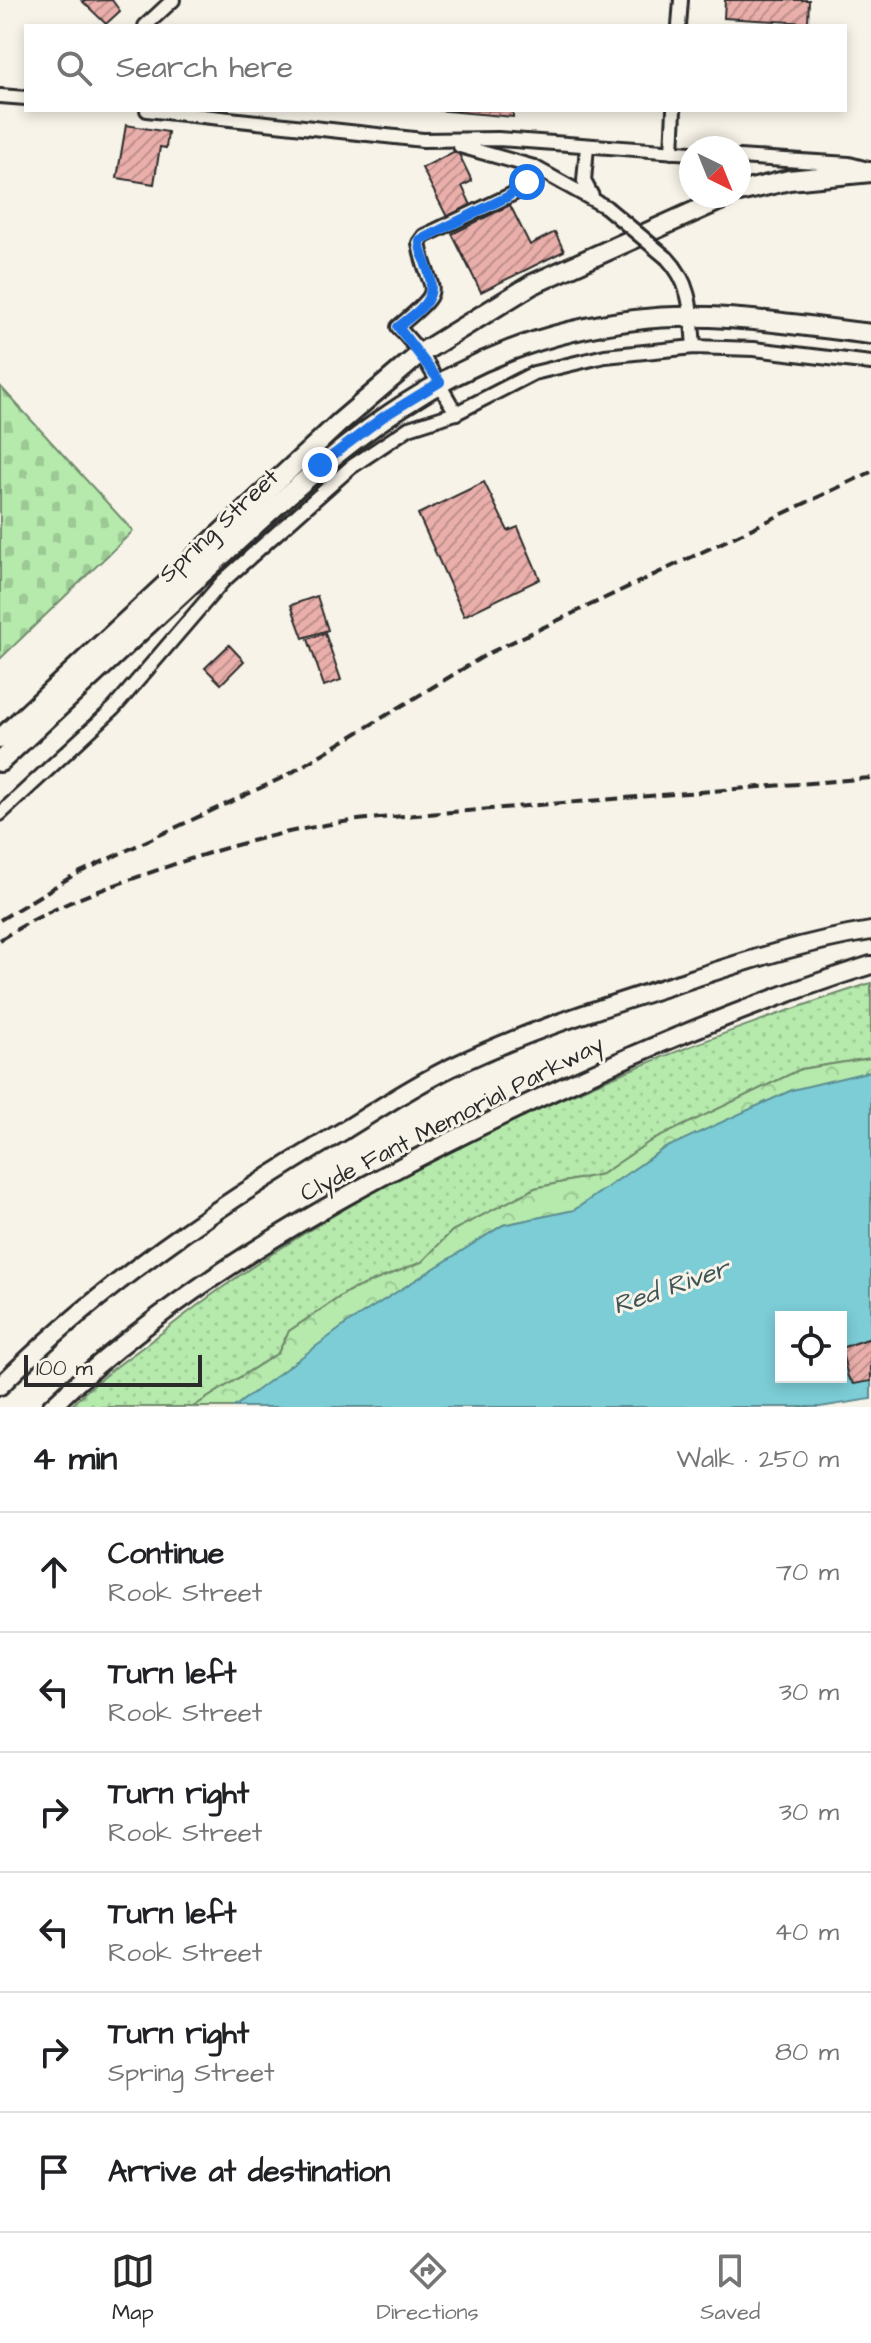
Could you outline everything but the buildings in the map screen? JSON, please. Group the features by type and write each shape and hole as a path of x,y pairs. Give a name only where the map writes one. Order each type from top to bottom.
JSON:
{"main road":[{"path":"751,189 789,180 871,171"},
{"name":"Spring Street","path":"0,739 339,423 421,353 533,284 702,208"},
{"name":"Spring Street","path":"0,762 320,465 383,417 440,382 565,333 639,319 692,318 871,334"},
{"name":"Clyde Fant Memorial Parkway","path":"0,1386 72,1319 175,1240 250,1188 432,1077 502,1045 653,991 803,945 871,931"},
{"name":"Clyde Fant Memorial Parkway","path":"51,1407 161,1315 265,1243 337,1200 448,1141 624,1059 774,998 871,965"}],"street":[{"path":"147,24 173,0"},
{"path":"679,24 681,0"},
{"path":"0,96 24,98"},
{"path":"165,112 423,140 481,149 534,167 594,198 667,258 685,281 694,347"},
{"path":"672,152 674,112"},
{"path":"423,140 498,139 679,152"},
{"path":"587,146 584,181 594,198"},
{"path":"751,158 849,164 871,171"},
{"path":"456,413 421,353 398,327 432,294 431,277 420,249 420,240 517,192 534,167"},
{"path":"0,814 145,675 223,581 351,467 409,428 456,413 534,373 605,356 694,347 754,349 871,363"}],"green space":[{"path":"0,386 133,531 0,659"},
{"path":"871,983 871,1058 801,1069 649,1142 602,1174 535,1188 452,1231 422,1262 349,1291 289,1331 278,1353 193,1407 70,1407 115,1368 243,1273 326,1220 413,1171 502,1126 685,1048"},
{"path":"871,1058 871,1071 663,1149 574,1211 503,1225 236,1407 193,1407 278,1353 289,1331 349,1291 422,1262 452,1231 535,1188 602,1174 649,1142 801,1069"}],"water":[{"name":"Red River","path":"871,1071 871,1399 820,1407 234,1407 349,1322 503,1225 574,1210 663,1149 792,1090"}],"railway":[{"path":"0,920 74,875 286,776 489,653 871,472"},
{"path":"0,940 53,910 108,888 227,848 310,828 367,819 871,778"}],"route":[{"path":"320,465 354,437 412,397 440,382 421,353 398,327 432,294 431,277 420,249 420,240 517,192 527,182"}]}
